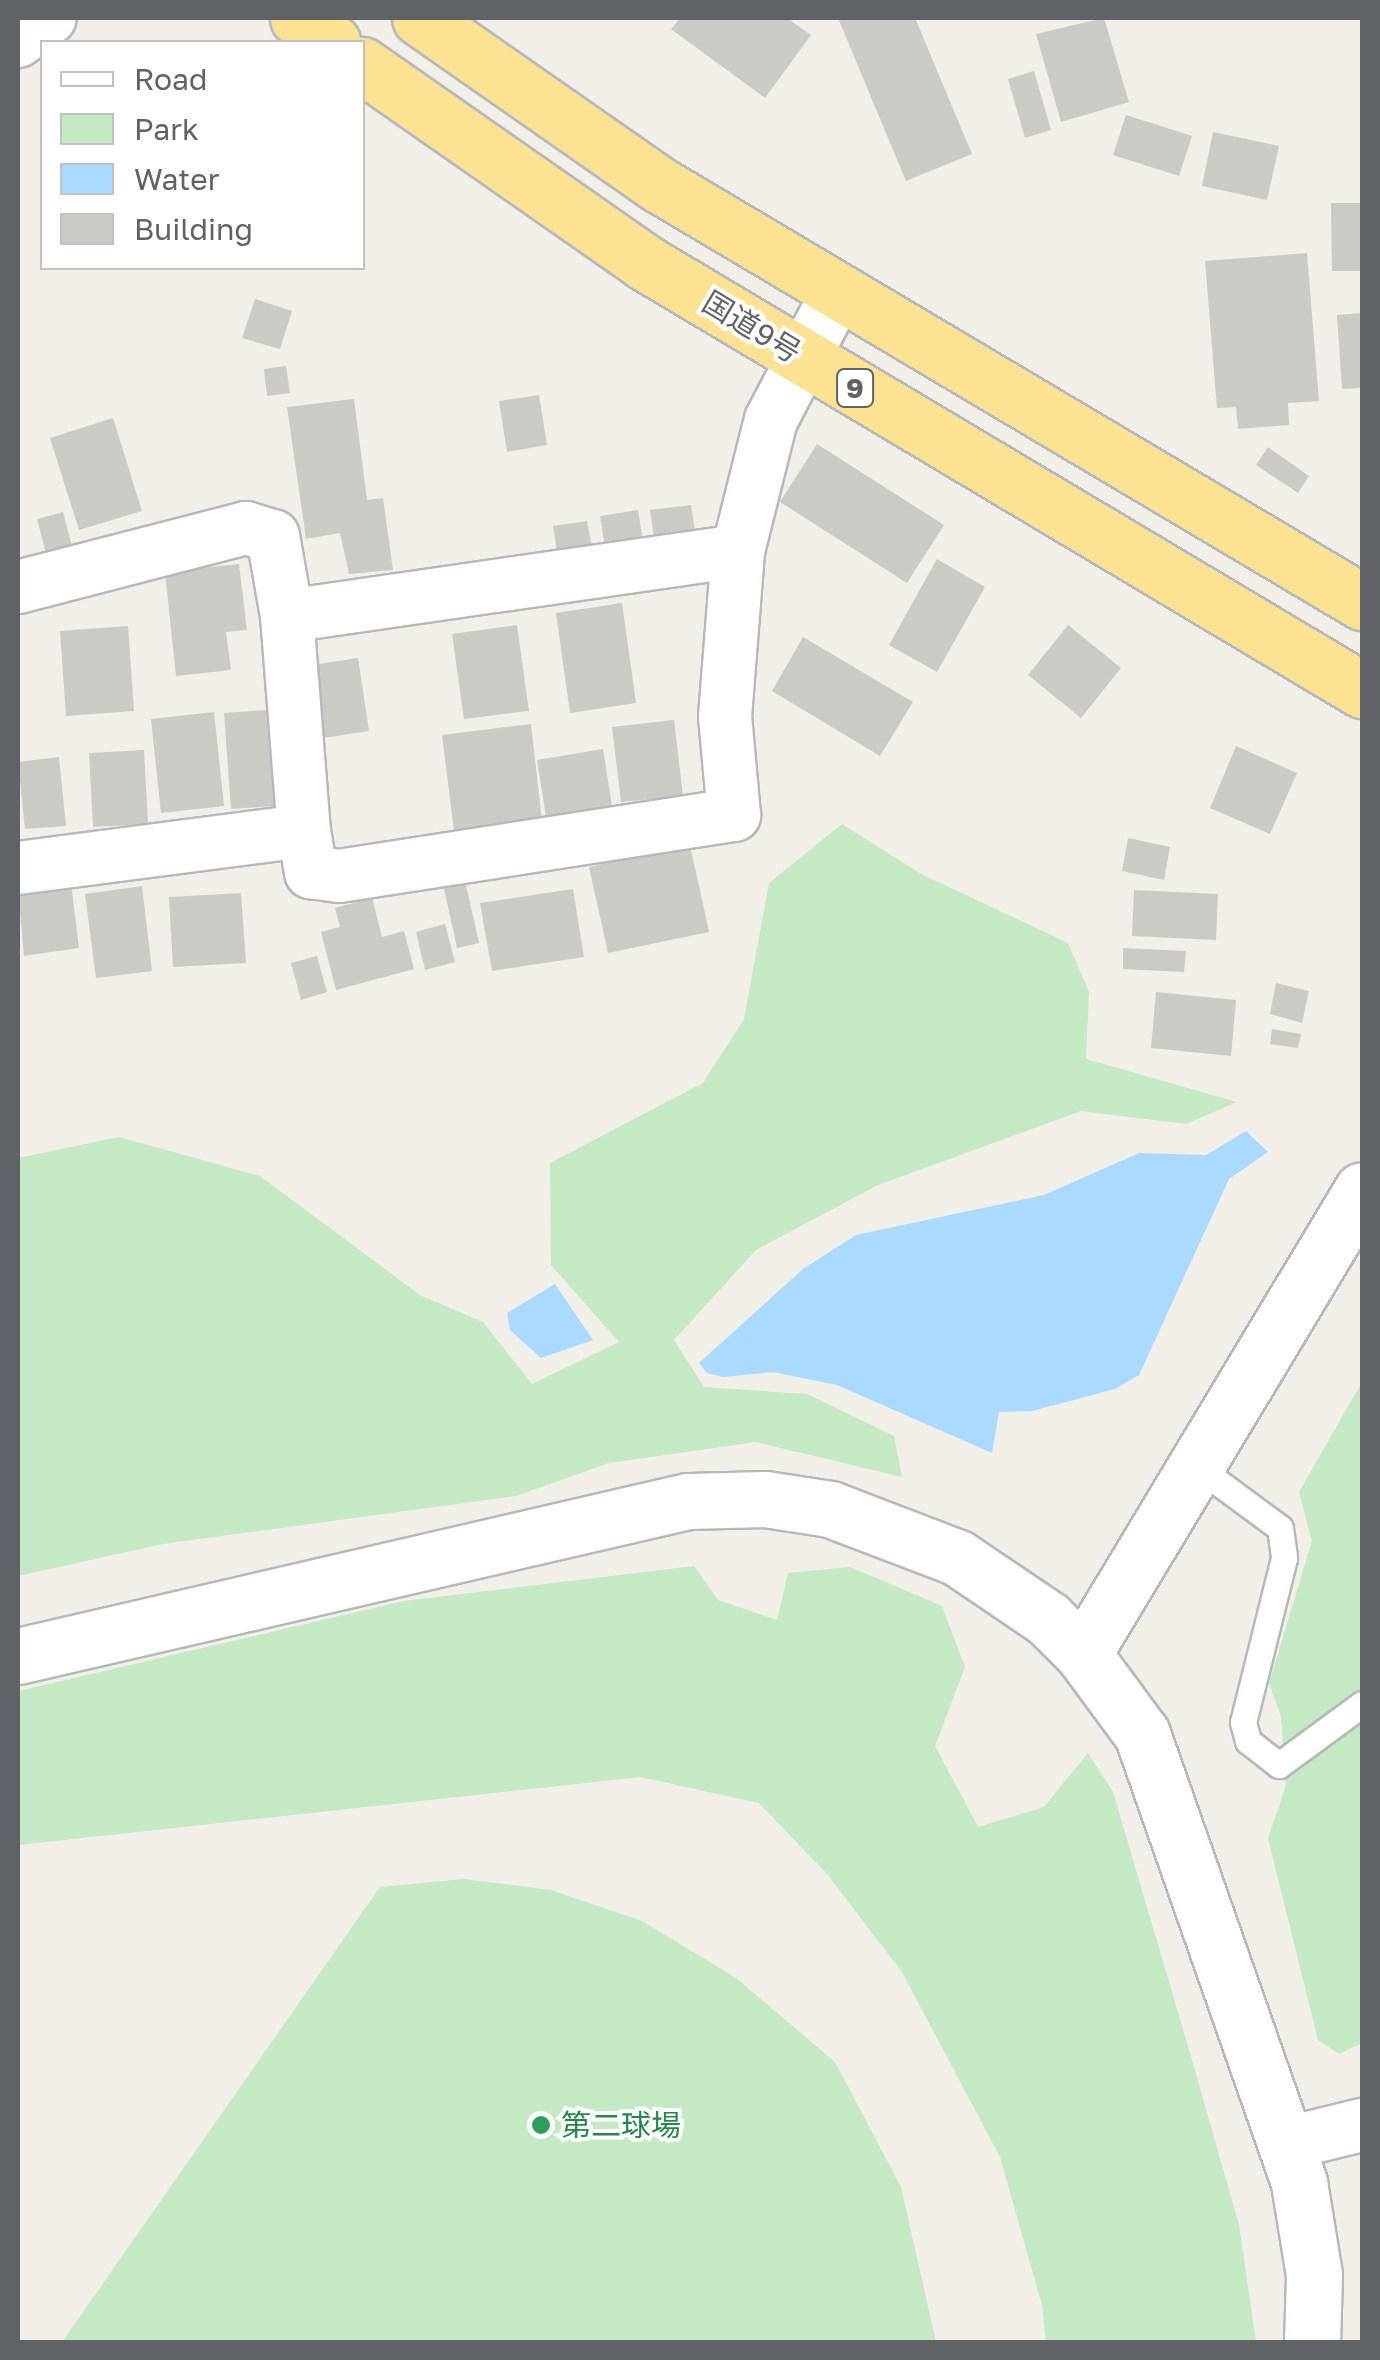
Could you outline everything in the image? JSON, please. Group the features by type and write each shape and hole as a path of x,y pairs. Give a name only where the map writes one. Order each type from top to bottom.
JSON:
{"highway":[{"path":"298,18 329,40"},
{"name":"9","path":"420,18 658,184 1362,602"},
{"name":"国道9号","path":"365,67 644,262 1362,690"}],"street":[{"path":"18,42 50,18"},
{"path":"18,587 246,528 273,536 287,616 304,831 312,872 339,876 734,815 725,717 738,551 771,420 838,292"},
{"path":"287,616 738,551"},
{"path":"18,868 304,831"},
{"path":"1083,1654 1362,1190"},
{"path":"18,1656 606,1516 688,1501 766,1499 830,1509 958,1558 1048,1619 1083,1654 1142,1734 1162,1779 1288,2143 1314,2276 1312,2342"},
{"path":"1288,2143 1362,2124"}],"lane":[{"path":"1196,1466 1280,1528 1284,1558 1243,1722 1248,1741 1280,1766 1362,1704"}],"green space":[{"path":"842,824 921,874 1068,943 1089,992 1086,1059 1237,1102 1186,1124 1081,1111 878,1185 756,1250 674,1340 704,1387 807,1394 894,1436 902,1477 756,1442 609,1463 516,1496 163,1544 18,1576 18,1158 119,1137 260,1176 420,1295 483,1322 532,1384 619,1342 551,1265 550,1163 703,1083 744,1019 769,883"},
{"path":"1362,1382 1362,2043 1339,2054 1318,2040 1268,1838 1286,1786 1281,1717 1269,1683 1312,1541 1299,1492"},
{"path":"694,1566 718,1600 777,1620 788,1573 850,1567 942,1606 965,1667 935,1746 978,1827 1044,1807 1088,1753 1113,1792 1190,2053 1239,2225 1256,2342 1046,2342 1042,2305 1000,2157 902,1972 827,1874 759,1803 640,1777 18,1845 18,1691 404,1601"},
{"name":"第二球場","path":"464,1879 551,1890 642,1921 736,1978 835,2062 901,2187 936,2342 62,2342 380,1887"}],"water":[{"path":"1246,1131 1268,1152 1229,1179 1139,1375 1115,1389 1032,1411 999,1412 992,1453 837,1385 773,1372 723,1377 707,1373 699,1363 803,1269 856,1235 1044,1195 1139,1153 1206,1155"},
{"path":"555,1284 593,1340 541,1358 510,1330 507,1313"}],"building":[{"path":"680,18 787,18 811,35 765,98 671,29"},
{"path":"838,18 915,18 972,154 906,181"},
{"path":"1104,18 1129,102 1061,122 1036,34"},
{"path":"1034,71 1051,130 1025,138 1008,79"},
{"path":"1126,115 1192,136 1179,176 1113,155"},
{"path":"1213,132 1279,146 1267,200 1202,186"},
{"path":"1331,203 1362,203 1362,271 1332,271"},
{"path":"1307,253 1319,401 1288,403 1289,425 1238,429 1236,407 1217,408 1205,261"},
{"path":"255,299 292,311 280,349 242,338"},
{"path":"1362,313 1362,388 1342,389 1337,315"},
{"path":"286,366 290,393 267,396 264,369"},
{"path":"539,395 547,445 507,452 499,401"},
{"path":"354,399 367,500 383,498 393,570 349,574 340,533 306,539 287,407"},
{"path":"113,418 142,511 79,530 50,438"},
{"path":"817,444 944,525 907,583 780,502"},
{"path":"1268,447 1309,476 1298,493 1256,465"},
{"path":"691,505 696,538 655,545 650,510"},
{"path":"638,510 644,547 606,553 600,516"},
{"path":"63,512 75,558 49,565 37,519"},
{"path":"587,521 593,553 558,559 553,526"},
{"path":"937,559 985,587 937,672 889,645"},
{"path":"239,564 247,630 226,632 231,670 176,676 165,572"},
{"path":"622,603 636,703 570,713 556,613"},
{"path":"517,625 529,711 464,719 452,634"},
{"path":"1068,625 1121,668 1081,718 1028,675"},
{"path":"128,626 134,711 66,716 60,631"},
{"path":"803,637 913,702 880,756 772,691"},
{"path":"358,658 369,731 310,740 299,667"},
{"path":"266,710 274,806 231,809 224,713"},
{"path":"214,712 224,806 161,813 151,719"},
{"path":"674,720 683,796 621,802 612,727"},
{"path":"531,724 542,821 454,831 442,735"},
{"path":"1236,746 1297,773 1270,834 1210,808"},
{"path":"603,749 613,812 547,823 537,760"},
{"path":"144,750 148,824 93,827 89,753"},
{"path":"59,757 66,826 25,829 18,762"},
{"path":"1128,838 1170,847 1164,880 1122,871"},
{"path":"690,845 709,932 608,953 589,867"},
{"path":"465,880 479,943 457,948 443,884"},
{"path":"71,883 79,948 24,956 18,890"},
{"path":"142,886 152,971 96,978 85,894"},
{"path":"573,889 584,957 492,971 480,903"},
{"path":"1134,890 1218,894 1216,940 1132,936"},
{"path":"241,893 246,963 173,967 169,897"},
{"path":"372,898 382,937 404,931 414,969 336,990 321,932 340,927 335,908"},
{"path":"445,924 455,962 425,970 416,932"},
{"path":"1123,948 1186,951 1184,972 1123,969"},
{"path":"317,956 327,992 301,1000 291,963"},
{"path":"1276,983 1309,991 1302,1023 1270,1014"},
{"path":"1156,992 1236,1000 1231,1056 1151,1048"},
{"path":"1272,1029 1301,1034 1298,1048 1270,1044"}],"place":[{"name":"第二球場","path":"541,2125"}]}
